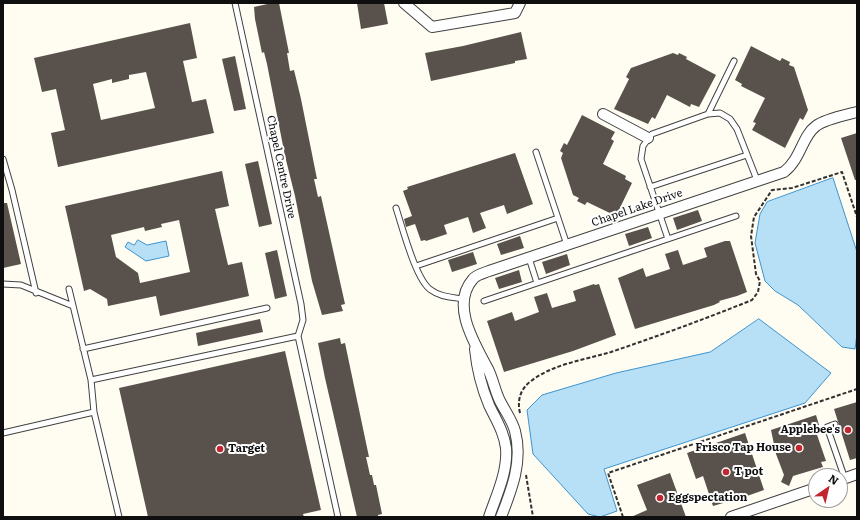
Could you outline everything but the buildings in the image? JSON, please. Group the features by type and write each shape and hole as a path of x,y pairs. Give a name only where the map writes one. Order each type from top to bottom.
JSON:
{"street":[{"path":"404,3 432,27 515,13 520,3"},
{"name":"Chapel Lake Drive","path":"463,299 466,288 474,277 784,172 793,165 808,134 816,126 857,112"},
{"path":"603,114 648,138"},
{"path":"463,299 466,320 475,347 489,370 500,400 515,430 518,450 515,480 502,517"},
{"path":"475,347 477,372 482,389 503,433 506,449 503,475 489,517"},
{"path":"731,517 808,491"}],"lane":[{"name":"Chapel Centre Drive","path":"235,3 301,304 303,320 298,336"},
{"path":"708,114 734,61"},
{"path":"668,239 641,159 643,146 652,134 708,114 720,113 730,119 737,129 757,180"},
{"path":"536,152 567,245"},
{"path":"650,187 747,155"},
{"path":"3,159 12,190 36,292"},
{"path":"396,208 421,280 429,290 442,296 463,299"},
{"path":"484,301 736,216"},
{"path":"416,266 558,218"},
{"path":"529,258 537,283"},
{"path":"3,284 21,285 73,306"},
{"path":"69,288 90,380 94,412 119,517"},
{"path":"83,350 267,308"},
{"path":"90,380 298,336 338,517"},
{"path":"3,433 94,412"},
{"path":"835,424 827,427 839,468"}],"path":[{"path":"521,416 518,404 521,393 529,382 544,371 609,352 684,327 752,300 758,292 760,281 756,274 752,236 754,216 772,190 792,188 842,172 857,217"},
{"path":"623,517 608,473 857,389"},
{"path":"526,468 533,517"}],"water":[{"path":"833,178 857,252 857,334 855,349 842,347 798,305 775,291 765,281 755,243 760,214 767,202"},
{"path":"138,240 147,245 166,241 169,256 146,261 125,247 128,242 134,245"},
{"path":"759,319 831,373 805,403 604,469 617,511 600,517 588,514 533,454 527,410 542,395 616,373 710,352"}],"place":[{"name":"Applebee's","path":"848,430"},
{"name":"Frisco Tap House","path":"799,448"},
{"name":"Target","path":"220,449"},
{"name":"T pot","path":"726,472"},
{"name":"Eggspectation","path":"660,498"}]}
